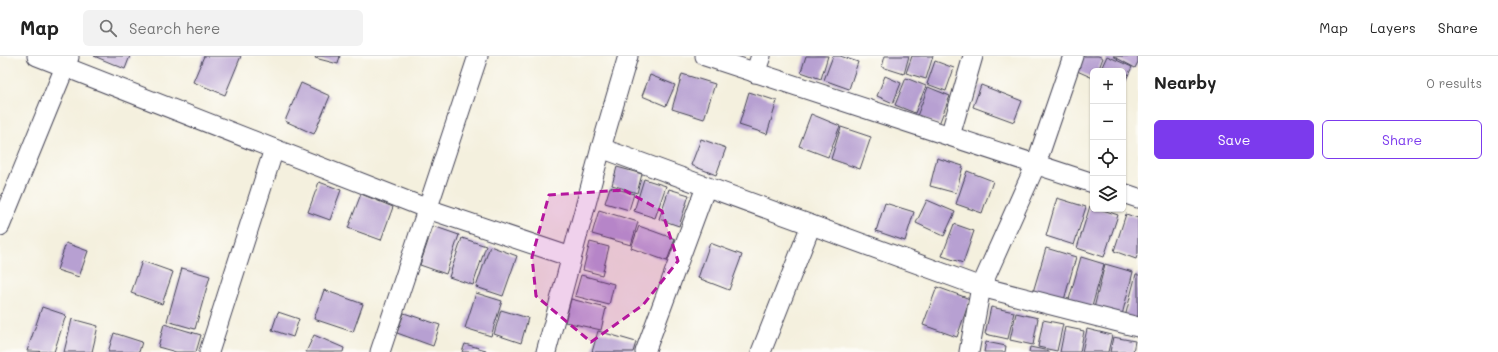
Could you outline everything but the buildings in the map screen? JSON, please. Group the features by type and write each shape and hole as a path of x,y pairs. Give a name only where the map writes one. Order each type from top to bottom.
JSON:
{"street":[{"path":"37,56 67,62 274,149 428,209 572,256"},
{"path":"380,352 478,56"},
{"path":"546,352 601,148 628,56"},
{"path":"704,56 758,64 950,136 1090,182"},
{"path":"950,136 973,56"},
{"path":"969,352 981,287 1036,164 1073,56"},
{"path":"0,226 67,62"},
{"path":"601,148 981,287 1138,327"},
{"path":"209,352 274,149"},
{"path":"645,352 706,187"},
{"path":"1126,194 1138,198"},
{"path":"761,352 811,225"}],"highlighted area":[{"path":"624,190 662,211 678,261 643,305 591,342 536,296 532,257 549,195"}]}
